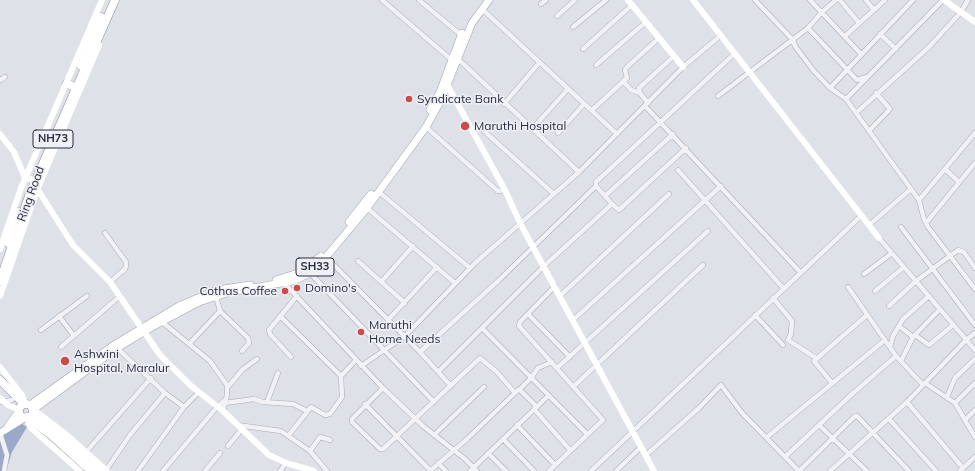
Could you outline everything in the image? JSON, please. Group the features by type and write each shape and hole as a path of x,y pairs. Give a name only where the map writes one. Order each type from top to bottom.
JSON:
{"highway":[{"name":"Ring Road","path":"0,264 108,0"},
{"name":"Ring Road","path":"74,86 108,18 115,0"},
{"name":"Ring Road","path":"2,280 32,183"},
{"path":"0,380 26,411 91,471"},
{"path":"0,388 12,400 105,471"}],"main road":[{"name":"SH33","path":"454,60 461,36 468,20 483,0"},
{"name":"SH33","path":"26,411 143,329 179,306 217,290 284,278 298,273 309,266 337,237 412,139 445,82 472,23 489,0"},
{"name":"SH33","path":"2,432 26,411 114,345 143,329 162,322 199,302 216,296 294,282 310,272 326,257 367,208 426,127 441,100 445,82"}],"street":[{"path":"0,249 32,183 74,86 102,0"},
{"path":"108,18 119,0"},
{"path":"382,0 454,60 579,172"},
{"path":"419,0 461,36"},
{"path":"540,4 546,0"},
{"path":"557,16 575,0"},
{"path":"573,28 606,0"},
{"path":"693,0 861,216 975,350"},
{"path":"755,0 793,40 795,46 813,70 830,88 846,99 919,200 926,223 975,289"},
{"path":"810,0 861,54"},
{"path":"718,96 808,28 822,12 836,0"},
{"path":"840,0 859,23"},
{"path":"866,0 874,10"},
{"path":"845,36 886,0"},
{"path":"830,88 913,0"},
{"path":"846,99 944,0 975,22"},
{"path":"856,113 876,93 929,47 961,12 968,0"},
{"path":"583,49 630,3 683,68"},
{"path":"482,9 617,134"},
{"path":"596,65 646,22"},
{"path":"808,28 857,80 868,77"},
{"path":"880,34 896,49"},
{"path":"361,366 404,336 470,268 579,172 683,68 720,36"},
{"path":"592,110 627,77 625,70 627,67 660,38"},
{"path":"420,352 498,281 596,186 596,182 734,54"},
{"path":"674,56 641,84 639,90 640,93 661,122 722,186 801,273"},
{"path":"504,104 539,63"},
{"path":"0,80 5,77"},
{"path":"623,81 631,90 640,93"},
{"path":"445,82 505,190 520,223 654,471"},
{"path":"532,129 568,88"},
{"path":"869,131 890,109 876,93"},
{"path":"558,133 584,104"},
{"path":"426,127 498,191 505,190"},
{"path":"484,131 554,194"},
{"path":"919,200 975,133"},
{"path":"0,134 14,152 32,183 73,244 110,282 160,355 199,392 223,411 269,455 286,463 311,471"},
{"path":"605,196 673,134"},
{"path":"596,186 619,210 686,148"},
{"path":"926,223 975,163"},
{"path":"945,169 959,182"},
{"path":"678,170 784,289"},
{"path":"573,320 722,186"},
{"path":"869,225 911,189"},
{"path":"379,192 470,268"},
{"path":"560,296 669,194"},
{"path":"438,372 544,266 612,204"},
{"path":"367,208 455,283"},
{"path":"592,471 861,216"},
{"path":"901,227 975,325"},
{"path":"557,368 708,231"},
{"path":"105,233 126,262 125,269 110,282"},
{"path":"381,282 412,246"},
{"path":"889,306 916,281 960,249 975,268"},
{"path":"864,274 892,253"},
{"path":"326,257 420,352 451,386"},
{"path":"358,261 405,303"},
{"path":"574,387 703,265"},
{"path":"388,320 437,267"},
{"path":"875,291 904,267"},
{"path":"310,272 434,402"},
{"path":"0,296 2,280"},
{"path":"284,283 383,388 434,435 453,450 473,470 488,453 548,396"},
{"path":"549,471 603,420 519,326 520,322 555,286"},
{"path":"848,287 896,356 924,384 947,396 955,403 975,436"},
{"path":"41,330 87,296"},
{"path":"61,347 120,296"},
{"path":"216,296 220,311 248,338 248,343 242,351"},
{"path":"291,357 269,332 270,327 297,296"},
{"path":"890,346 903,319 929,296"},
{"path":"773,298 792,321 791,334 788,340 816,358"},
{"path":"901,361 914,336 940,309"},
{"path":"189,344 220,311"},
{"path":"528,314 570,357"},
{"path":"832,383 814,361 867,315"},
{"path":"59,316 74,336"},
{"path":"280,316 341,376 342,397 330,414 325,415 313,407 307,411 288,436"},
{"path":"755,316 783,346"},
{"path":"162,322 210,361 228,388"},
{"path":"899,326 929,345 953,325"},
{"path":"482,328 587,434"},
{"path":"830,471 907,402 966,340 975,333"},
{"path":"767,437 885,340"},
{"path":"117,348 151,378 165,393 184,407"},
{"path":"786,456 896,356"},
{"path":"383,388 353,416 352,422 378,448 383,449 480,358 535,408 570,450"},
{"path":"947,396 955,378 975,358"},
{"path":"223,411 228,388 243,369 257,359"},
{"path":"341,376 356,360"},
{"path":"365,404 430,471 467,439 531,378 538,368 552,362"},
{"path":"0,367 22,395 31,428 80,471"},
{"path":"267,402 278,373"},
{"path":"86,452 151,378"},
{"path":"955,403 975,383"},
{"path":"646,455 699,408 721,385 742,413 786,456 799,471 833,437 857,416 909,471"},
{"path":"434,435 484,387"},
{"path":"138,471 184,407 199,392"},
{"path":"1,400 47,418 86,452 105,471 130,435 165,393"},
{"path":"163,471 217,407 226,401 251,399 293,404 307,411"},
{"path":"1,400 12,400"},
{"path":"907,402 961,469 975,457"},
{"path":"965,420 975,410"},
{"path":"889,419 936,471"},
{"path":"517,425 555,465"},
{"path":"819,425 833,437 866,471"},
{"path":"240,427 279,431 310,451 327,471"},
{"path":"228,446 240,427"},
{"path":"2,432 7,455 4,471"},
{"path":"310,451 320,437 330,440"},
{"path":"503,439 534,471"},
{"path":"616,471 641,447"},
{"path":"204,471 220,453"},
{"path":"488,453 506,471"},
{"path":"280,471 286,463"},
{"path":"438,463 446,471"}],"water":[{"path":"19,422 27,427 12,452 6,471 0,471 0,433"}],"place":[{"name":"Syndicate Bank","path":"409,99"},
{"name":"Maruthi Hospital","path":"465,126"},
{"name":"Domino's","path":"297,288"},
{"name":"Cothas Coffee","path":"285,291"},
{"name":"Maruthi Home Needs","path":"361,332"},
{"name":"Ashwini Hospital, Maralur","path":"65,361"}]}
